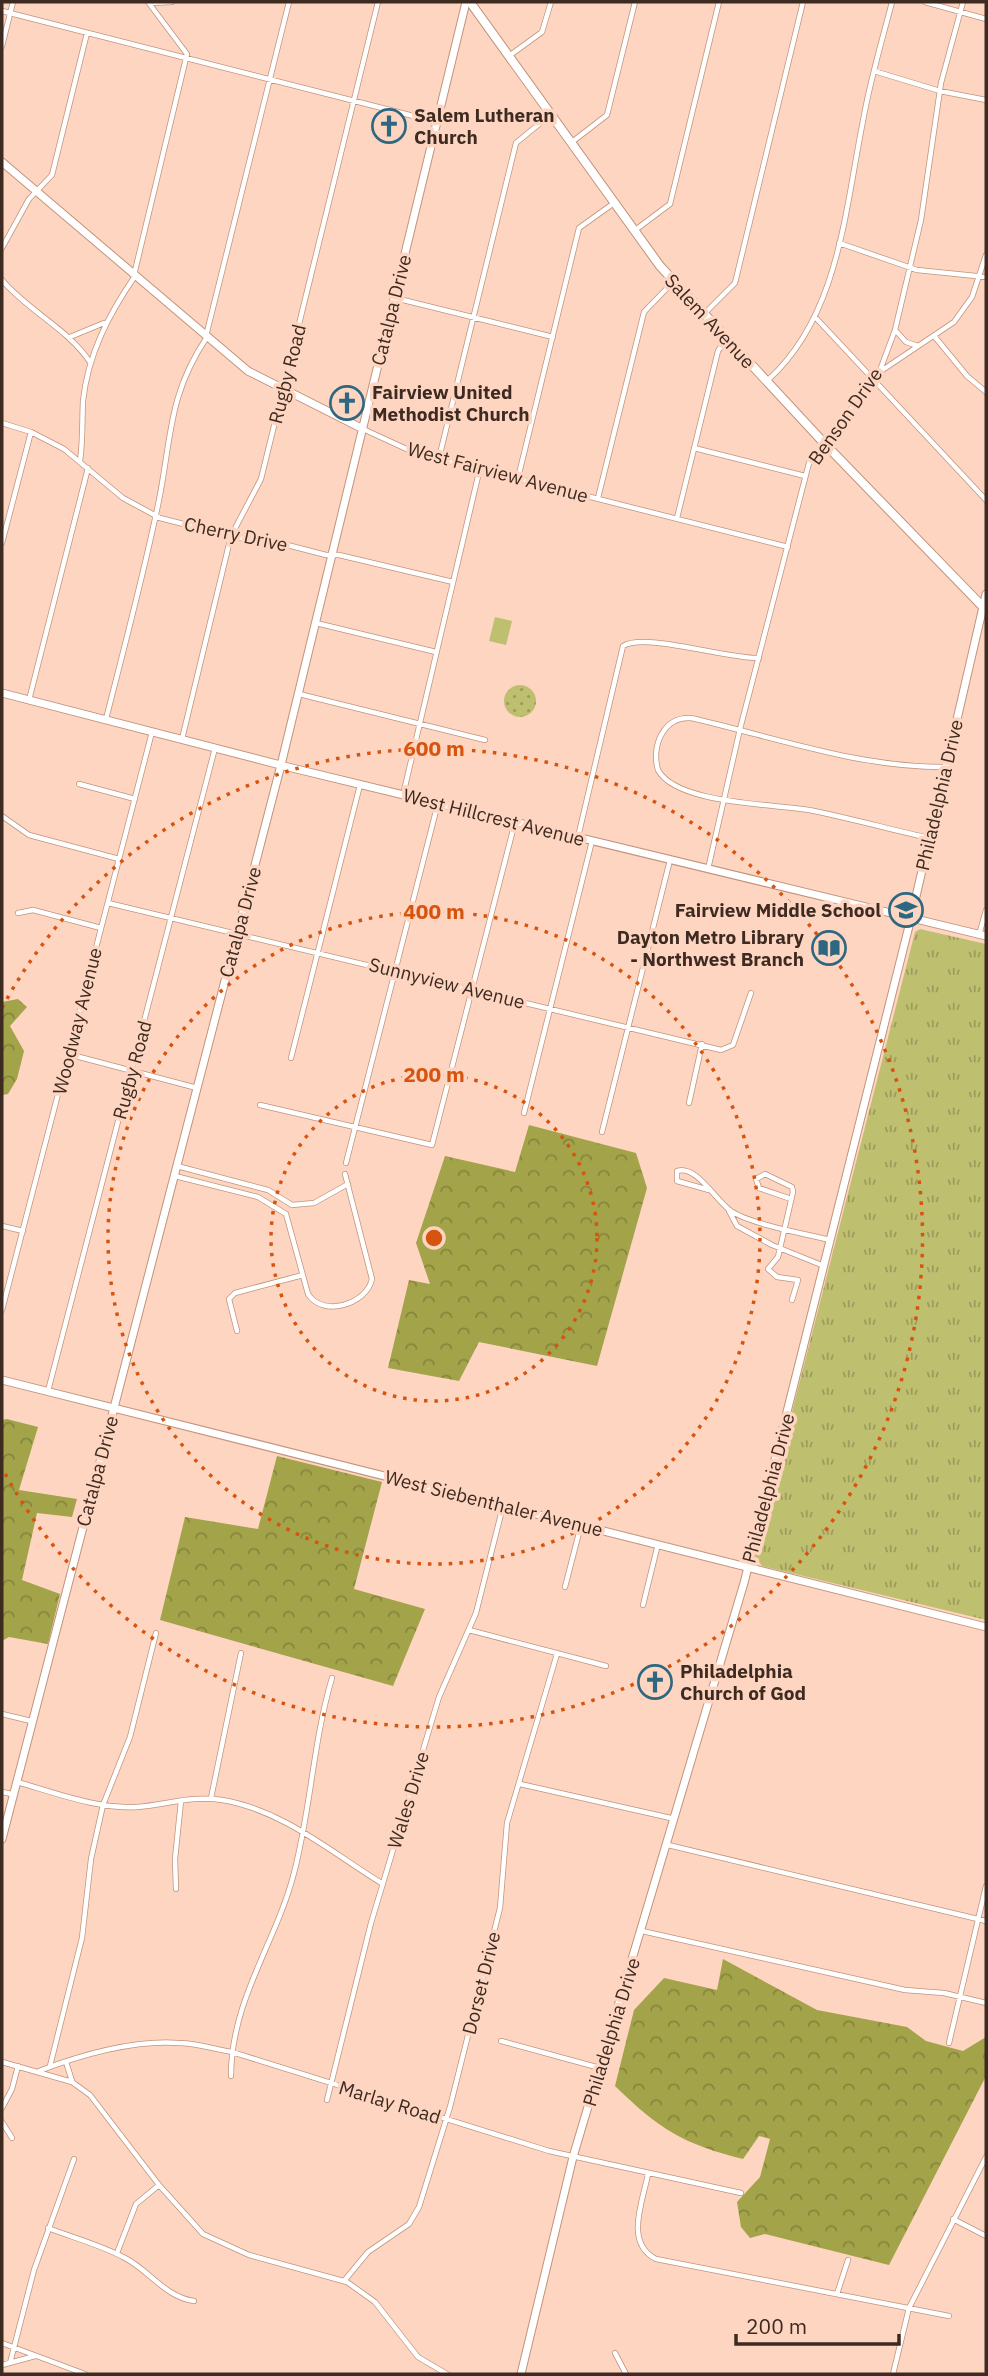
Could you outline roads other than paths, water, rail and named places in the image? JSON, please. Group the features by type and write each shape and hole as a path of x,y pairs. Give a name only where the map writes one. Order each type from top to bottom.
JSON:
{"main road":[{"name":"Salem Avenue","path":"468,2 674,282 824,443 985,609"}],"street":[{"path":"2,46 13,2"},
{"path":"149,3 172,2"},
{"path":"106,720 155,515 174,404 188,367 206,336 289,2"},
{"name":"Rugby Road","path":"181,740 231,536 259,486 378,2"},
{"name":"Catalpa Drive","path":"2,1839 281,765 468,2"},
{"path":"509,55 542,32 551,2"},
{"path":"572,142 607,115 635,2"},
{"path":"634,231 670,204 719,2"},
{"path":"704,315 735,283 803,2"},
{"path":"766,382 796,351 815,317 839,243 874,71 892,2"},
{"path":"925,2 986,19"},
{"name":"Benson Drive","path":"708,869 740,729 805,476 813,455 879,373 895,330 912,268 940,91 963,2"},
{"path":"80,461 84,398 90,363 105,322 134,275 186,59 186,50 149,3"},
{"path":"2,11 437,122"},
{"path":"2,248 19,215 53,172 86,33"},
{"path":"874,71 940,91 986,100"},
{"path":"439,458 516,143 551,114"},
{"name":"West Fairview Avenue","path":"2,162 248,371 363,429 404,449 788,547"},
{"path":"518,478 579,228 614,203"},
{"path":"839,243 912,268 986,277"},
{"path":"879,373 918,346 935,338 963,312 980,278 986,255"},
{"path":"2,280 31,310 70,337 90,363"},
{"path":"598,499 643,312 674,282"},
{"path":"394,298 553,337"},
{"path":"815,317 986,500"},
{"path":"70,337 105,322"},
{"path":"895,330 905,342 918,346"},
{"path":"935,338 967,376 986,392"},
{"path":"677,518 718,351 726,339"},
{"name":"Cherry Drive","path":"2,423 31,432 80,461 123,498 155,515 231,536 268,540 453,582"},
{"path":"2,543 31,432"},
{"path":"694,448 805,476"},
{"path":"30,700 88,468"},
{"path":"403,795 480,468"},
{"name":"Philadelphia Drive","path":"522,2374 573,2157 668,1845 747,1567 911,918 985,609 986,594"},
{"path":"315,622 436,652"},
{"path":"578,837 623,646 644,640 707,653 759,658"},
{"name":"West Hillcrest Avenue","path":"2,693 360,785 983,936"},
{"path":"298,694 485,740"},
{"path":"929,838 809,810 724,799 678,788 667,782 657,765 656,743 667,727 682,718 883,762 946,767"},
{"name":"Woodway Avenue","path":"2,1310 152,732"},
{"name":"Rugby Road","path":"48,1392 215,748"},
{"path":"79,784 135,799"},
{"path":"292,1058 360,785"},
{"path":"346,1163 438,803"},
{"path":"2,816 29,835 119,859"},
{"path":"260,1105 431,1146 515,822"},
{"path":"524,1113 592,841"},
{"path":"602,1132 670,860"},
{"name":"Sunnyview Avenue","path":"108,903 318,951 721,1050 733,1045 751,993"},
{"path":"18,913 33,910 101,928"},
{"path":"983,936 986,910"},
{"path":"689,1103 702,1044"},
{"path":"68,1055 197,1088"},
{"path":"177,1166 268,1190 292,1205 314,1203 348,1184"},
{"path":"709,1190 677,1181 677,1171 686,1170 695,1175 736,1215 830,1240"},
{"path":"174,1176 258,1197 286,1214 310,1298 328,1306 356,1300 370,1287 372,1276 345,1174"},
{"path":"791,1199 759,1188 756,1179 765,1174 790,1185 791,1199 778,1257 768,1269 777,1277 797,1280 792,1300"},
{"path":"286,1214 292,1205"},
{"path":"729,1210 737,1226 824,1266"},
{"path":"2,1226 23,1231"},
{"path":"237,1331 229,1299 235,1293 303,1275"},
{"name":"West Siebenthaler Avenue","path":"2,1380 986,1627"},
{"name":"Wales Drive","path":"327,2100 383,1884 439,1697 469,1630 503,1505"},
{"path":"565,1587 581,1524"},
{"path":"643,1605 658,1543"},
{"path":"469,1630 606,1666"},
{"path":"50,2066 82,1938 91,1859 103,1804 130,1737 156,1633"},
{"path":"211,1798 241,1653"},
{"name":"Dorset Drive","path":"344,2281 368,2252 402,2230 414,2217 446,2120 500,1908 505,1834 557,1654"},
{"path":"231,2076 232,2052 252,1975 287,1897 301,1832 315,1743 332,1678"},
{"path":"2,1714 31,1721"},
{"path":"16,1782 103,1804 138,1807 211,1798 244,1806 301,1832 383,1884"},
{"path":"520,1784 675,1819"},
{"path":"2,1792 12,1794"},
{"path":"176,1889 175,1859 181,1801"},
{"path":"668,1845 986,1921"},
{"path":"949,2043 986,1886"},
{"path":"642,1931 905,1990 986,2003"},
{"path":"501,2041 600,2068"},
{"name":"Marlay Road","path":"38,2071 100,2052 167,2042 232,2052 573,2157 741,2193"},
{"path":"2,2062 72,2082 96,2101 159,2185 197,2230 212,2240 249,2255 344,2281 374,2302 418,2357 447,2374"},
{"path":"66,2062 72,2082"},
{"path":"2,2108 12,2089 18,2066"},
{"path":"2,2122 12,2138"},
{"path":"893,2374 909,2308 986,2157"},
{"path":"10,2363 12,2346 48,2228 74,2160"},
{"path":"648,2174 637,2232 640,2245 650,2256 949,2316"},
{"path":"117,2253 136,2204 159,2185"},
{"path":"953,2220 986,2236"},
{"path":"48,2228 117,2253 145,2271 171,2294 194,2301"},
{"path":"837,2294 848,2260"},
{"path":"2,2343 85,2374"},
{"path":"615,2353 626,2374"},
{"path":"2,2365 36,2356"}],"place":[{"name":"Salem Lutheran Church","path":"389,126"},
{"name":"Fairview United Methodist Church","path":"347,403"},
{"name":"Fairview Middle School","path":"906,910"},
{"name":"Dayton Metro Library - Northwest Branch","path":"829,948"},
{"name":"Philadelphia Church of God","path":"655,1682"}]}
